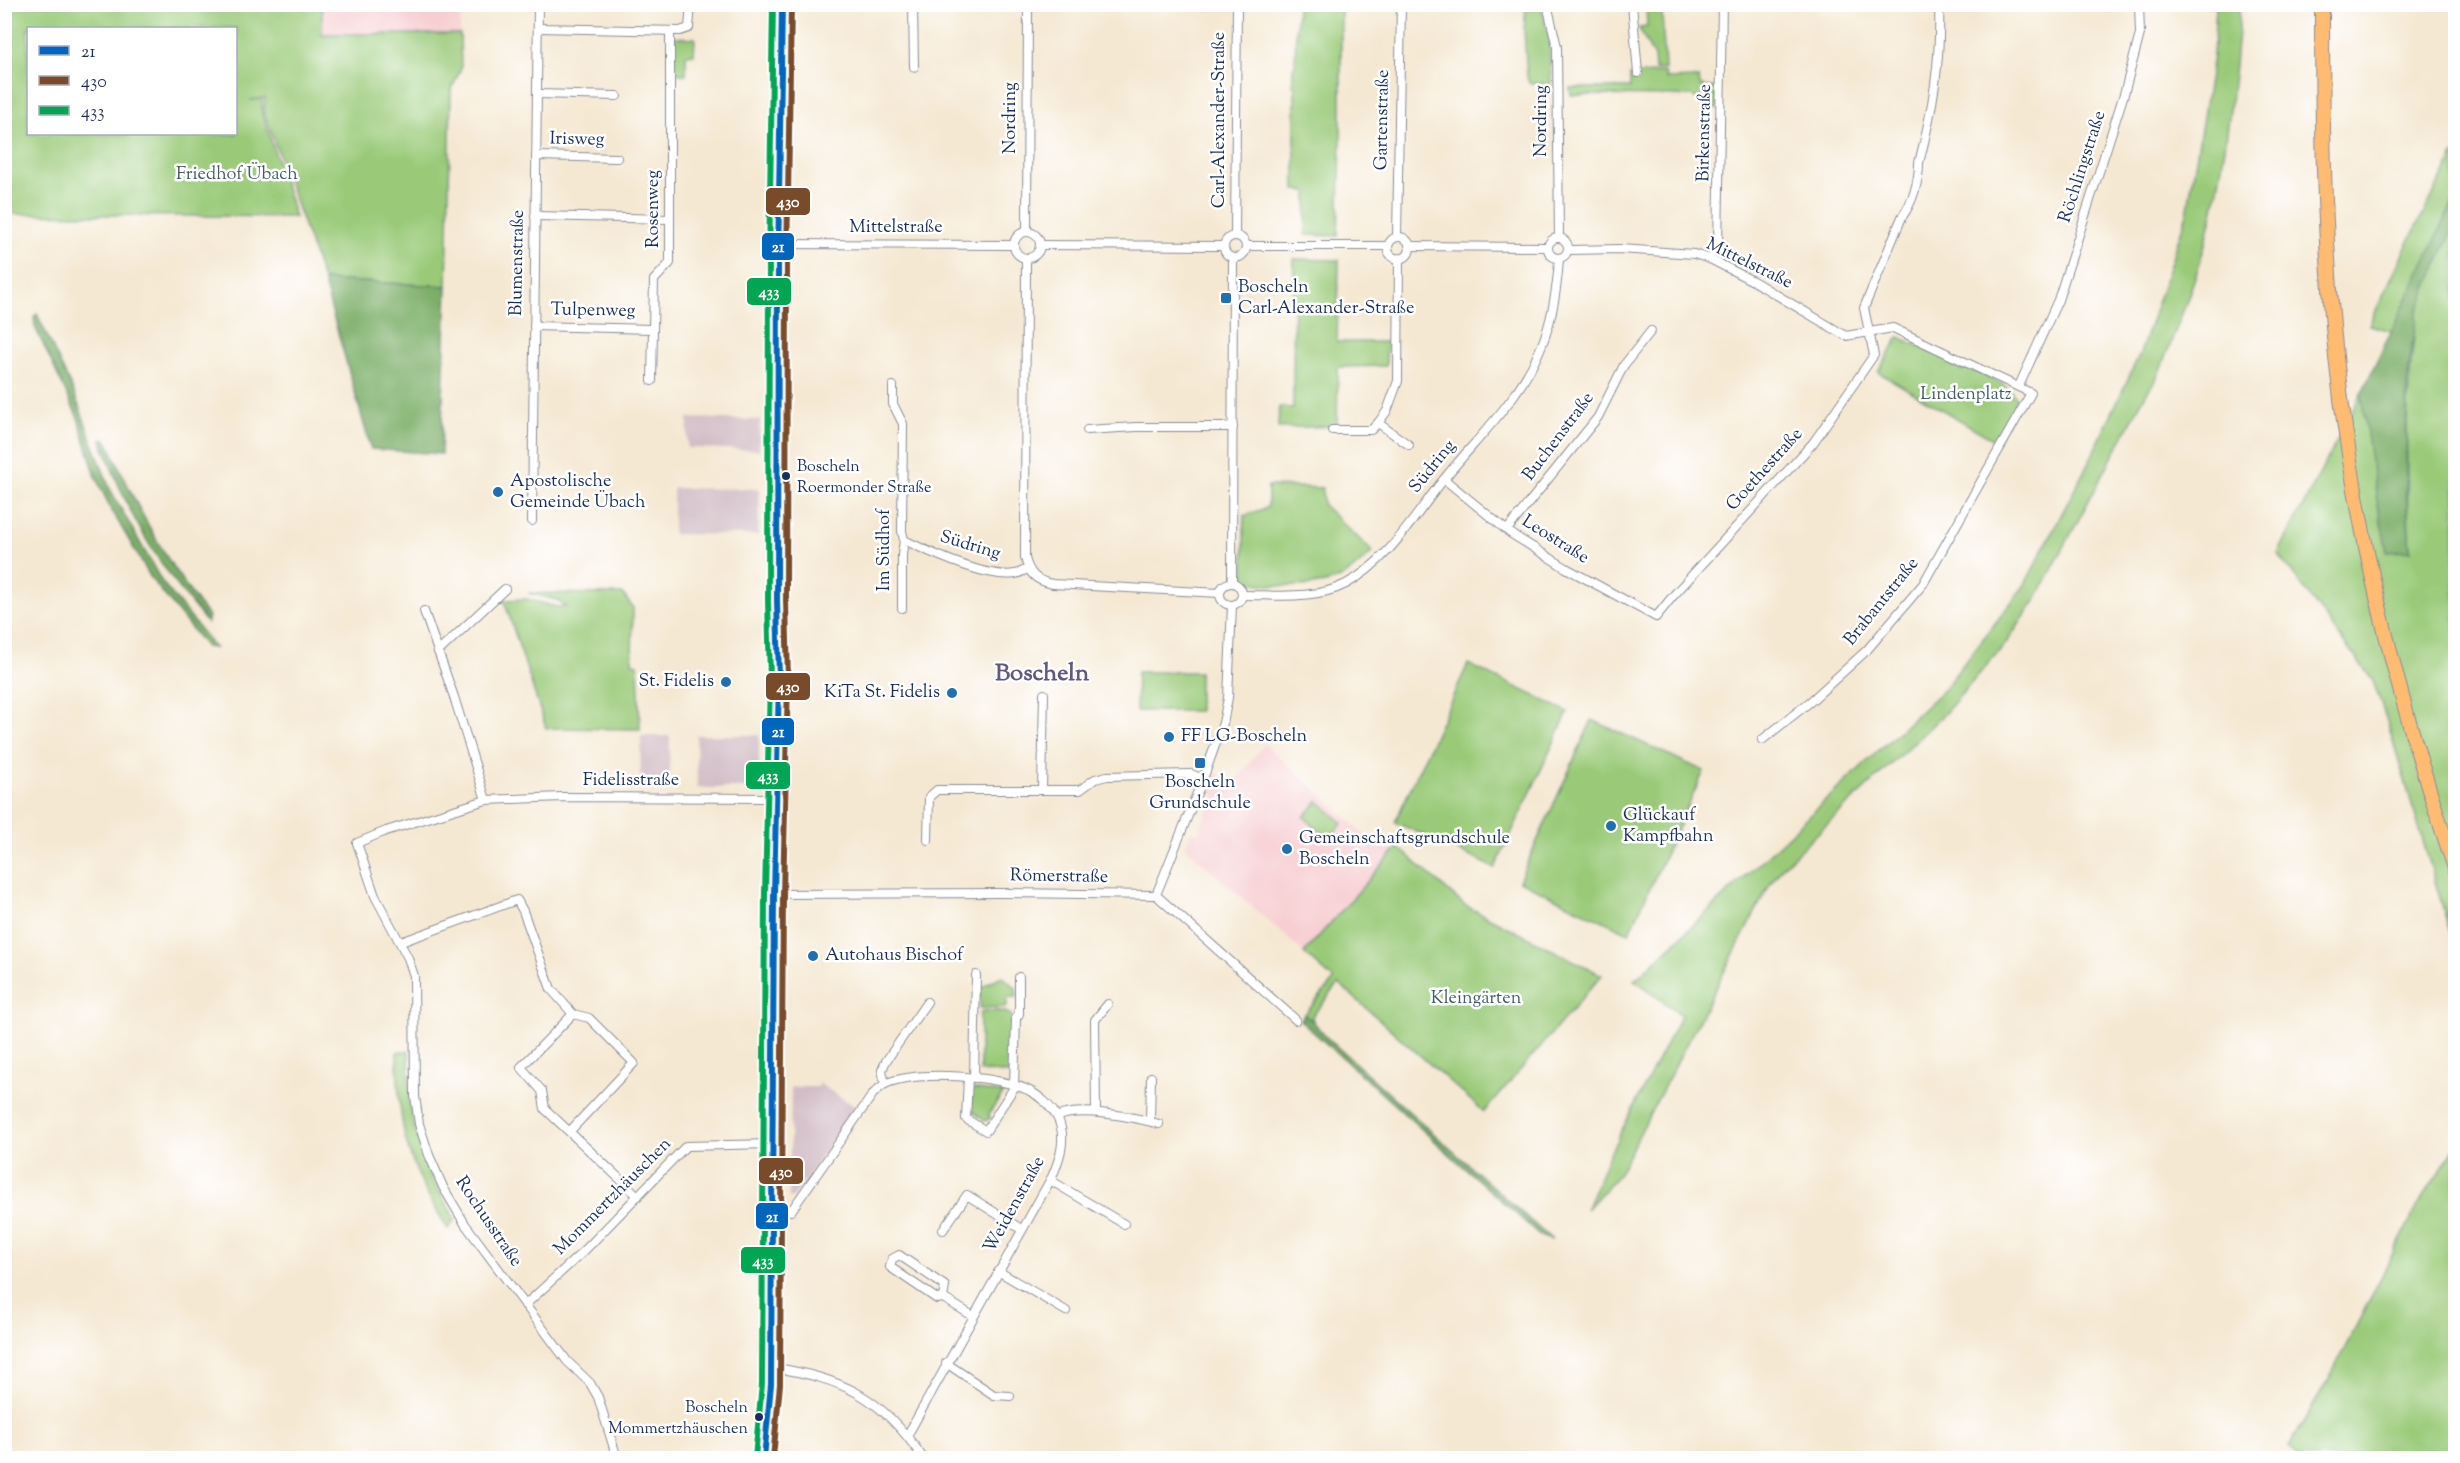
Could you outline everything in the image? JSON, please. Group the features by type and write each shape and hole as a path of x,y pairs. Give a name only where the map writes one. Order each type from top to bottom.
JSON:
{"main road":[{"path":"764,1458 769,1425 771,1367 774,894 779,680 777,609 778,244 782,4"},
{"path":"2322,4 2322,116 2331,295 2343,410 2357,502 2385,632 2414,746 2456,871"}],"street":[{"name":"Blumenstraße","path":"532,521 538,4"},
{"path":"538,28 680,31 689,28 691,4"},
{"path":"914,4 914,67"},
{"name":"Nordring","path":"1027,232 1028,4"},
{"name":"Carl-Alexander-Straße","path":"1235,235 1237,4"},
{"name":"Gartenstraße","path":"1397,237 1401,4"},
{"name":"Nordring","path":"1547,4 1557,47 1559,238"},
{"path":"1632,4 1638,73"},
{"name":"Birkenstraße","path":"1710,260 1718,248 1722,4"},
{"name":"Goethestraße","path":"1656,617 1813,443 1874,355 1863,308 1908,208 1919,176 1919,163 1936,88 1939,57 1939,4"},
{"name":"Röchlingstraße","path":"2019,386 2058,300 2124,94 2140,34 2139,4"},
{"name":"Rosenweg","path":"652,381 654,280 670,263 670,31"},
{"path":"537,94 617,96"},
{"name":"Irisweg","path":"536,156 617,158"},
{"path":"535,216 670,219"},
{"path":"1027,232 1038,238 1040,245 1034,255 1026,258 1017,253 1014,245 1018,235 1027,232"},
{"path":"1235,235 1243,238 1246,246 1243,255 1233,258 1226,254 1223,246 1227,238 1235,235"},
{"path":"1397,237 1405,239 1409,246 1407,255 1399,258 1391,255 1388,246 1391,240 1397,237"},
{"path":"1559,238 1568,243 1569,250 1559,259 1551,255 1548,247 1552,240 1559,238"},
{"name":"Mittelstraße","path":"778,244 1014,245"},
{"path":"1040,245 1223,246"},
{"path":"1246,246 1388,246"},
{"path":"1409,246 1548,247"},
{"name":"Mittelstraße","path":"1569,250 1647,250 1694,254 1778,295 1846,336 1870,333"},
{"name":"Südring","path":"904,540 942,557 993,573 1015,574 1028,569 1025,558 1026,258"},
{"path":"1232,583 1233,258"},
{"path":"1332,430 1371,430 1387,411 1398,381 1399,258"},
{"name":"Südring","path":"1243,595 1314,594 1346,584 1385,553 1512,398 1533,365 1547,332 1554,306 1559,259"},
{"name":"Tulpenweg","path":"534,326 652,329"},
{"path":"1870,333 1893,328 2019,386"},
{"name":"Buchenstraße","path":"1507,530 1599,417 1624,365 1651,331"},
{"name":"Im Südhof","path":"893,386 893,404 903,424 902,608"},
{"name":"Brabantstraße","path":"1762,740 1811,701 1867,650 1924,582 2031,393 2019,386"},
{"path":"1378,423 1408,444"},
{"path":"1087,430 1136,427 1233,427"},
{"name":"Leostraße","path":"1444,479 1507,530 1566,568 1656,617"},
{"path":"1028,569 1032,576 1053,584 1220,593"},
{"path":"1232,583 1238,585 1243,595 1239,602 1232,605 1222,600 1220,593 1224,586 1232,583"},
{"path":"438,652 505,589"},
{"path":"1232,605 1228,698 1221,731 1156,895 1296,1020"},
{"path":"424,611 486,800"},
{"path":"1042,790 1044,694"},
{"path":"928,840 929,797 937,790 1080,790 1095,779 1107,776 1191,774 1203,779"},
{"name":"Fidelisstraße","path":"357,843 386,831 486,800 562,797 776,798"},
{"name":"Rochusstraße","path":"357,843 375,896 401,942 414,976 416,1096 419,1124 429,1155 443,1187 465,1224 567,1361 590,1383 598,1397 617,1458"},
{"name":"Römerstraße","path":"774,894 1156,895"},
{"path":"401,942 517,900 551,989 573,1014 589,1018 633,1063 570,1131"},
{"path":"976,975 971,1078 966,1119 986,1131 1015,1086 1019,977"},
{"path":"885,1084 882,1070 886,1061 927,1002"},
{"path":"1096,1112 1095,1020 1108,1004"},
{"path":"573,1014 520,1067 542,1091 544,1109 638,1196"},
{"path":"772,1212 791,1211 873,1094 885,1084 915,1076 971,1078 1015,1086 1029,1091 1042,1099 1057,1118 1065,1114 1096,1112 1154,1122 1151,1077"},
{"name":"Weidenstraße","path":"907,1436 1061,1157 1061,1134 1057,1118"},
{"name":"Mommertzhäuschen","path":"525,1305 585,1250 686,1146 773,1144"},
{"path":"1050,1180 1124,1224"},
{"path":"944,1230 967,1195 1021,1229"},
{"path":"944,1298 945,1286 899,1255 892,1259 890,1267 937,1299 944,1298 973,1316"},
{"path":"998,1271 1066,1311"},
{"path":"946,1364 993,1395 1010,1396"},
{"path":"771,1367 800,1372 844,1385 878,1405 894,1419 923,1458"}],"shaded area":[{"path":"322,5 460,5 460,34 322,34"},
{"path":"688,418 760,420 759,450 687,448"},
{"path":"673,488 760,489 758,535 673,534"},
{"path":"696,735 759,735 759,788 697,788"},
{"path":"641,736 670,736 669,789 640,788"},
{"name":"Gemeinschaftsgrundschule Boscheln","path":"1265,744 1380,848 1394,851 1304,953 1185,847 1191,831 1198,833 1215,794 1207,790 1217,773 1232,784"},
{"path":"818,1083 856,1107 793,1198 789,1198 791,1087 818,1087"}],"green space":[{"name":"Friedhof Übach","path":"5,5 322,5 322,34 460,34 461,68 451,91 447,286 323,280 264,112 265,98 250,100 262,99 262,112 295,217 5,214"},
{"path":"1297,5 1341,5 1338,236 1306,235 1307,191 1295,190 1293,69"},
{"path":"1526,5 1541,6 1549,36 1551,84 1529,83 1527,77 1524,30"},
{"path":"1646,5 1658,6 1662,14 1665,69 1655,70 1654,57 1639,28 1647,27"},
{"path":"2216,5 2240,5 2223,162 2202,256 2155,382 2147,392 2035,601 2006,643 1946,712 1783,866 1770,884 1618,1175 1586,1210 1609,1155 1681,1015 1635,980 1944,689 2024,586 2090,460 2141,351 2187,214 2213,56"},
{"path":"674,37 695,38 694,54 686,55 686,74 679,74 673,67"},
{"path":"1665,72 1666,79 1699,78 1700,86 1716,88 1717,109 1692,96 1571,95 1570,88 1630,88 1630,75"},
{"path":"2455,153 2455,948 2373,681 2278,554 2361,394 2387,551 2410,551 2407,444 2414,337 2369,325"},
{"path":"2455,199 2455,224 2417,312 2407,384 2406,490 2410,551 2387,552 2361,394"},
{"path":"1294,259 1339,260 1337,342 1387,342 1386,366 1338,367 1337,426 1278,428 1279,407 1293,408"},
{"path":"323,280 447,286 441,454 371,449"},
{"path":"37,314 74,393 110,489 162,582 215,648 206,647 151,578 112,511 97,480 78,418 35,327 34,317"},
{"name":"Lindenplatz","path":"1899,337 1952,361 1951,365 1962,371 1964,367 1995,380 2009,389 2018,402 1997,442 1878,372"},
{"path":"101,440 106,440 142,513 166,555 208,616 207,623 170,576 145,538 123,494"},
{"path":"1268,486 1322,488 1323,505 1373,552 1344,576 1319,584 1278,586 1244,579 1244,516 1268,507"},
{"path":"528,593 623,594 633,608 632,663 638,664 640,729 546,728 504,600 527,599 557,607 566,607 557,600"},
{"path":"1468,664 1568,712 1495,868 1395,822"},
{"path":"1137,672 1199,672 1199,711 1136,711"},
{"name":"Glückauf Kampfbahn","path":"1592,720 1704,771 1629,933 1519,881"},
{"path":"1318,801 1343,823 1329,839 1304,817"},
{"name":"Kleingärten","path":"1398,847 1464,905 1602,975 1484,1112 1339,984 1312,1016 1313,1021 1304,1015 1334,980 1304,953"},
{"path":"1002,976 1016,988 1017,997 1007,997 1007,1007 980,1008 981,987"},
{"path":"982,1011 1003,1011 1011,1015 1012,1074 980,1071 980,1014"},
{"path":"1304,1015 1552,1240 1542,1237 1300,1020"},
{"path":"409,1051 410,1108 431,1176 455,1219 448,1229 422,1184 407,1145 399,1103 397,1052"},
{"path":"1003,1087 1007,1087 1008,1093 1004,1092 988,1115 991,1118 985,1121 971,1110 971,1089 1001,1093"},
{"path":"2455,1147 2455,1458 2298,1458 2289,1446 2328,1381 2417,1207"}],"transit line":[{"name":"433","path":"755,1457 762,1384 765,894 770,680 768,600 769,264 773,4"},
{"name":"21","path":"764,1458 771,1384 774,894 779,680 777,600 778,264 782,4"},
{"name":"430","path":"773,1458 780,1384 783,894 788,680 786,600 787,264 791,4"}],"place":[{"name":"Boscheln Carl-Alexander-Straße","path":"1226,298"},
{"name":"Boscheln Roermonder Straße","path":"786,476"},
{"name":"Apostolische Gemeinde Übach","path":"498,492"},
{"name":"St. Fidelis","path":"726,682"},
{"name":"KiTa St. Fidelis","path":"952,693"},
{"name":"FF LG-Boscheln","path":"1169,737"},
{"name":"Boscheln Grundschule","path":"1200,763"},
{"name":"Glückauf Kampfbahn","path":"1611,826"},
{"name":"Gemeinschaftsgrundschule Boscheln","path":"1287,849"},
{"name":"Autohaus Bischof","path":"813,956"},
{"name":"Boscheln Mommertzhäuschen","path":"759,1417"}],"district":[{"name":"Boscheln","path":"1042,674"}]}
